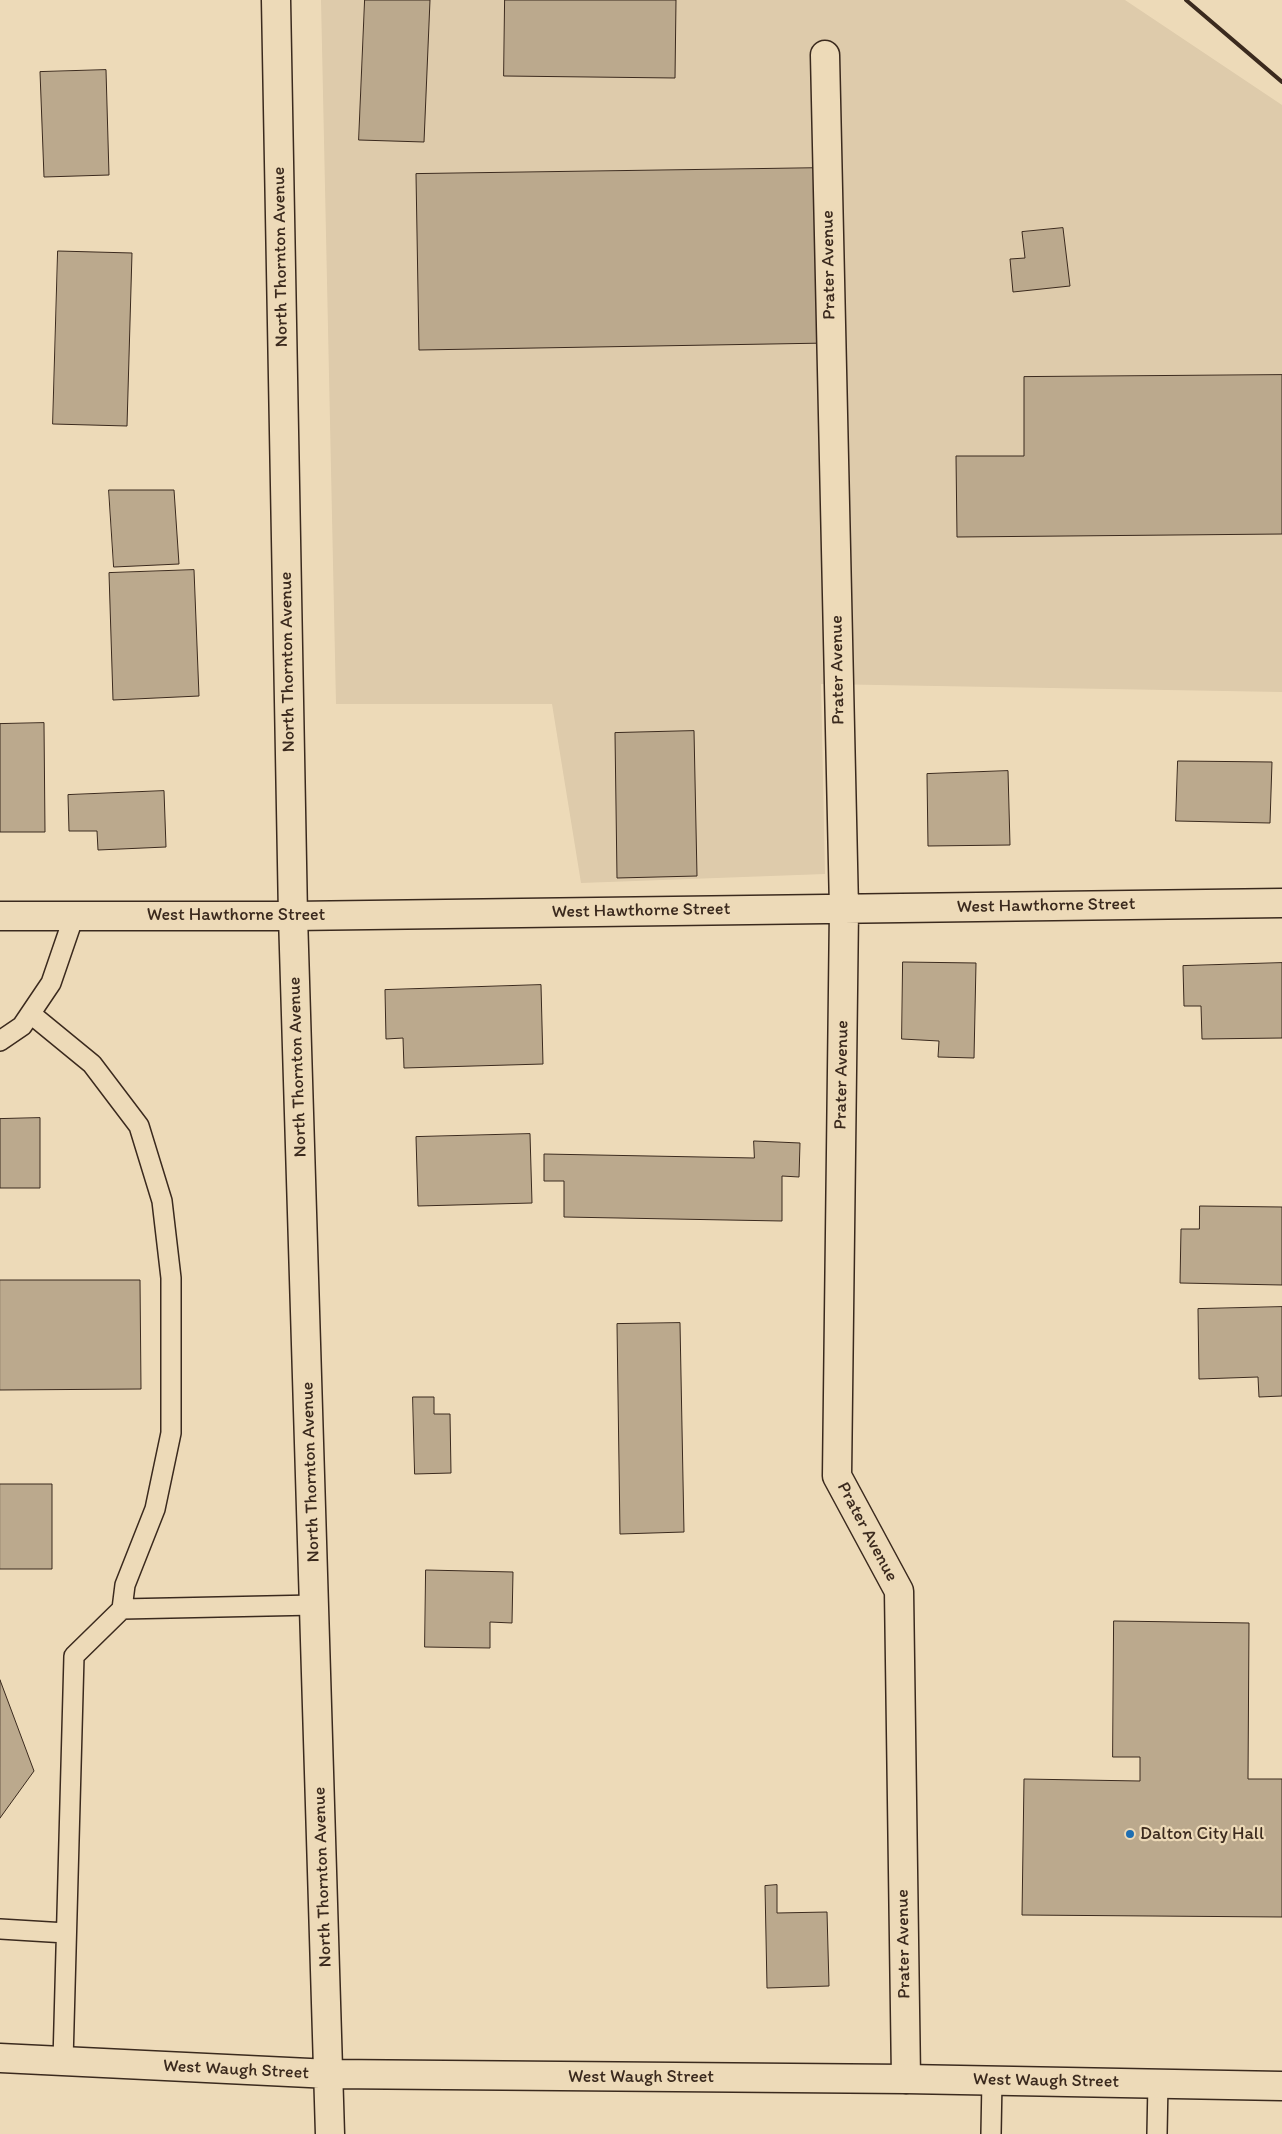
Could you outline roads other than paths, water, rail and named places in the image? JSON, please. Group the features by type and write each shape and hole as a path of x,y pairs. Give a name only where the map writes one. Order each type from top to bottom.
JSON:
{"street":[{"name":"North Thornton Avenue","path":"276,0 293,916 330,2074 330,2134"},
{"name":"Prater Avenue","path":"825,55 844,909 837,1476 899,1591 906,2079"},
{"name":"West Hawthorne Street","path":"0,916 293,916 1282,902"},
{"name":"West Waugh Street","path":"0,2058 330,2074 992,2080 1282,2086"}],"lane":[{"path":"0,1040 22,1026 51,983 74,916"},
{"path":"31,1014 92,1064 138,1126 162,1201 171,1278 171,1433 156,1509 125,1585 122,1609 74,1656 62,2061"},
{"path":"122,1609 315,1604"},
{"path":"0,1928 66,1933"},
{"path":"991,2134 992,2080"},
{"path":"1157,2134 1158,2083"}],"railway":[{"path":"1186,0 1282,82"}],"place":[{"name":"Dalton City Hall","path":"1130,1834"}]}
